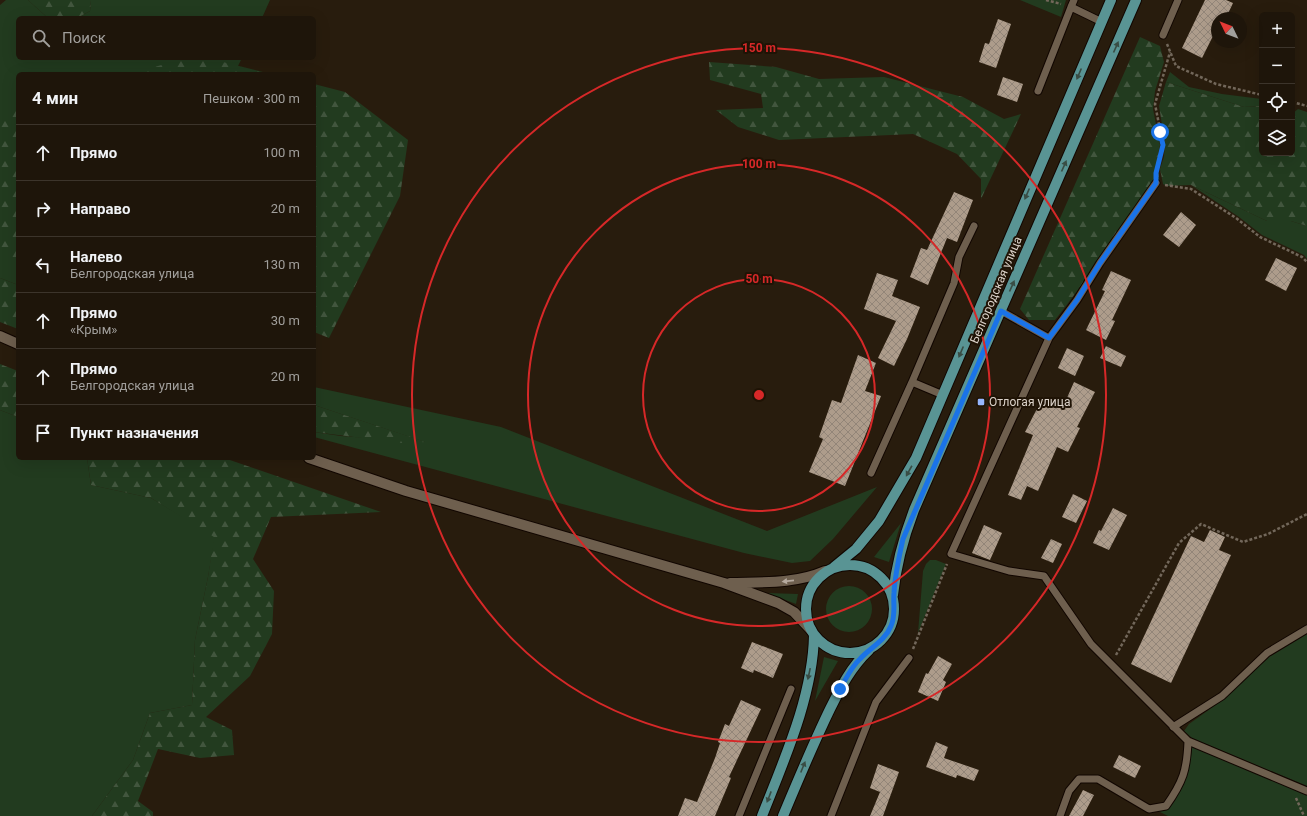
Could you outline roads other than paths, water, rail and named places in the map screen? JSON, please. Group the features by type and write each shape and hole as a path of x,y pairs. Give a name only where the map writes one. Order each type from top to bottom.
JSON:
{"main road":[{"name":"Белгородская улица","path":"830,569 856,549 879,521 916,458 1112,0"},
{"name":"Белгородская улица","path":"893,595 896,570 903,539 1136,0"},
{"path":"0,336 16,343"},
{"path":"314,460 406,491 724,583 778,603 794,612 812,632 831,649 844,653 869,650"},
{"path":"724,583 784,581 813,576 846,564 867,568 877,574 893,595 895,611 891,626 883,639 869,650 852,667 814,741 783,816"},
{"path":"762,816 794,732 812,660 812,632 807,619 806,606 809,594 818,578 830,569"}],"lane":[{"path":"1163,35 1178,0"},
{"path":"1038,91 1072,3 1102,22"},
{"path":"1156,183 1100,263 1077,300 1049,338 951,554 1009,571 1044,576 1091,644 1188,741 1307,791"},
{"path":"870,473 912,382 954,283 959,257 974,226"},
{"path":"1001,311 1049,338"},
{"path":"912,382 943,395"},
{"path":"1173,727 1222,696 1267,653 1307,629"},
{"path":"830,816 876,702 910,658"},
{"path":"739,816 791,689"},
{"path":"1060,816 1070,791 1079,779 1098,779 1149,809 1166,806 1180,786 1187,762 1188,741"}],"place":[{"name":"Отлогая улица","path":"981,402"}]}
